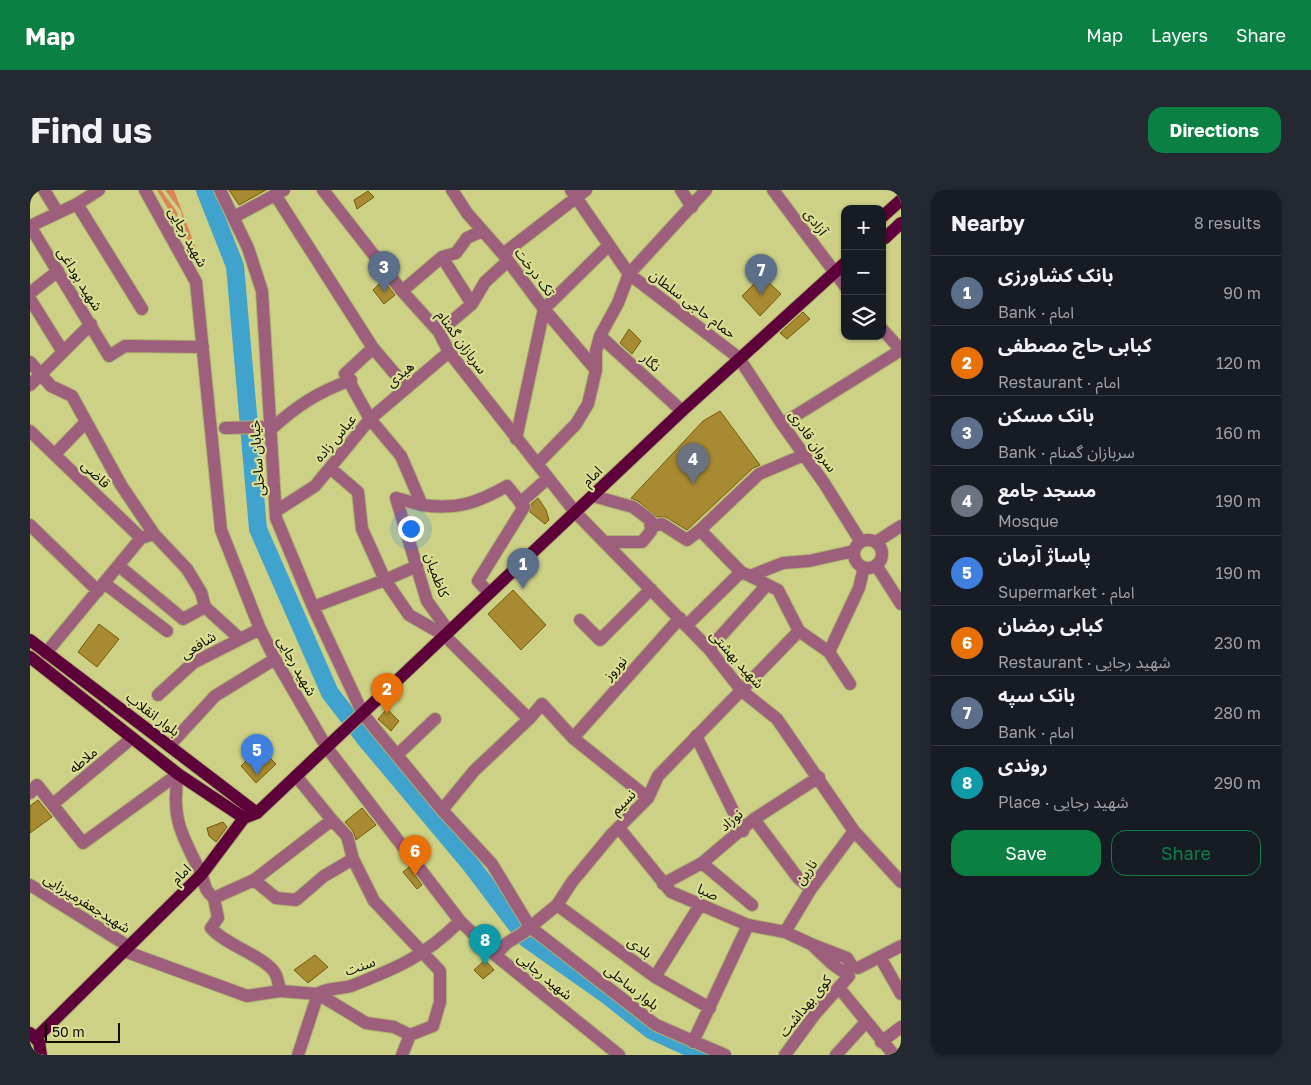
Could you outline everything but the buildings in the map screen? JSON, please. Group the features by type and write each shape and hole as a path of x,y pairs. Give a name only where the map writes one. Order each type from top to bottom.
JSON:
{"main road":[{"path":"886,213 901,200"},
{"path":"886,237 901,223"},
{"name":"امام","path":"327,748 446,632 739,358 841,266"},
{"name":"بلوار انقلاب","path":"30,640 257,813"},
{"path":"30,657 178,774 244,818 257,813 327,748"},
{"name":"امام","path":"38,1046 126,949 202,874 244,818"}],"street":[{"path":"44,190 58,213"},
{"path":"30,226 77,204 99,190"},
{"name":"شهید رجایی","path":"144,190 196,282 221,530 260,629 275,659 327,748 460,921 495,955 619,1055"},
{"name":"خیابان ساحلی","path":"220,190 248,248 262,292 266,428 276,518 313,607 363,714 442,810 492,864 527,930"},
{"name":"تک درخت","path":"452,190 544,309 596,370"},
{"path":"681,190 692,207"},
{"path":"537,464 576,424 588,404 596,370 596,351 600,336 618,303 629,274 706,190"},
{"name":"آزادی","path":"773,190 841,282"},
{"name":"سربازان گمنام","path":"325,191 402,291 439,332 449,352 575,512"},
{"path":"439,332 472,304 485,282 505,257 578,192"},
{"name":"حمام حاجی سلطان","path":"578,192 608,246 629,274 739,358"},
{"path":"234,217 280,193 373,348 407,388"},
{"path":"77,204 142,309"},
{"name":"شهید بوداغی","path":"30,226 91,324 30,385"},
{"path":"402,291 442,257 456,253 467,238 482,231"},
{"path":"516,439 544,309 608,246"},
{"path":"442,257 472,304"},
{"path":"30,292 58,271"},
{"path":"30,299 63,352"},
{"path":"91,324 109,356 124,346 203,347"},
{"path":"782,424 901,350 886,333"},
{"name":"نگار","path":"600,336 682,411"},
{"path":"225,428 266,428 298,404 327,389 351,380 345,374 373,348"},
{"name":"هیدی","path":"370,419 449,352"},
{"name":"سروان قادری","path":"739,358 782,424 824,483 858,546"},
{"path":"30,362 50,386 72,396 121,485 154,534 186,569 201,592 205,607 239,638"},
{"name":"عباس زاده","path":"276,511 315,486 370,419 351,380"},
{"path":"370,419 401,456 422,505 446,509 473,502 507,486 524,507 478,581 488,593"},
{"path":"55,454 86,422"},
{"name":"قاضی","path":"30,431 141,538"},
{"path":"651,526 662,524 687,540 759,474 804,455"},
{"path":"330,468 358,492 362,529 385,580 409,615 446,632 529,719"},
{"path":"520,503 548,478"},
{"path":"593,496 633,507 650,520 652,531 642,542 605,542"},
{"name":"کاظمیان","path":"422,505 396,498 427,601 446,632"},
{"name":"شهید بهشتی","path":"575,512 683,622 742,691 777,719 819,777 854,831 901,882"},
{"path":"30,525 101,587 167,632"},
{"path":"746,574 783,563 809,560 858,546 868,540 876,542 901,526"},
{"path":"700,530 746,574 766,586 778,590 799,632 829,652 850,684"},
{"path":"46,653 141,538 154,534"},
{"path":"829,652 870,566 882,554 876,542"},
{"path":"858,546 857,562 870,566 901,604"},
{"path":"119,566 183,619 205,607"},
{"path":"313,607 417,566"},
{"name":"نوروز","path":"573,738 683,622 746,574"},
{"path":"708,649 766,586"},
{"path":"580,620 600,640 652,589"},
{"name":"شافعی","path":"158,695 193,663 260,629"},
{"name":"نسیم","path":"495,955 507,943 527,930 557,905 572,882 648,798 658,776 799,632"},
{"path":"169,746 215,696 275,659"},
{"path":"442,810 474,771 529,719 542,704 573,738 648,798"},
{"path":"397,755 435,719"},
{"path":"696,736 743,831"},
{"name":"ملاطه","path":"53,804 132,738"},
{"path":"30,793 37,785 83,843 178,774"},
{"path":"178,774 175,796 178,826 202,874 205,891 214,898 218,918 211,928 219,938 253,955 276,974 280,991"},
{"path":"296,776 346,836 353,859 374,901 440,971 440,1002 434,1026 410,1035 394,1027 366,1023 318,994 298,1055"},
{"name":"نوزاد","path":"663,884 702,863 743,831 754,819 819,777"},
{"path":"754,819 798,878 811,889"},
{"path":"214,898 254,880 332,820"},
{"name":"صبا","path":"619,828 671,892 748,925 785,932 811,944 831,964 853,970"},
{"name":"نارین","path":"785,932 811,889 854,831"},
{"path":"254,880 276,898 296,900 324,876 353,859"},
{"path":"702,863 752,905"},
{"name":"شهیدجعفرمیرزایی","path":"30,885 126,949 247,996 280,991 318,994"},
{"name":"بلدی","path":"557,905 655,977 710,1008"},
{"path":"655,977 700,905"},
{"name":"سنت","path":"318,994 321,991 340,990 392,971 437,945 460,921"},
{"path":"693,1042 748,925"},
{"name":"بلوار ساحلی","path":"527,930 656,1025 725,1055"},
{"name":"کوی بهداشت","path":"785,1055 815,1014 853,970 901,946"},
{"path":"880,957 901,994"},
{"path":"839,988 880,1042 894,1055"},
{"path":"836,1055 866,1022"},
{"path":"880,1042 901,1027"},
{"path":"402,1055 410,1035"}],"shaded area":[{"path":"157,190 161,190 177,212 181,231"},
{"path":"165,190 174,190 197,251 193,252 187,240 181,211"}],"waterway":[{"path":"205,190 235,266 258,529 330,693 367,741 471,865 527,939 608,996 651,1030 705,1055"}],"place":[{"name":"بانک مسکن","path":"384,292"},
{"name":"بانک سپه","path":"761,295"},
{"name":"مسجد جامع","path":"693,484"},
{"name":"بانک کشاورزی","path":"523,589"},
{"name":"کبابی حاج مصطفی","path":"387,714"},
{"name":"پاساژ آرمان","path":"257,775"},
{"name":"کبابی رمضان","path":"415,876"},
{"name":"روندی","path":"485,965"}]}
